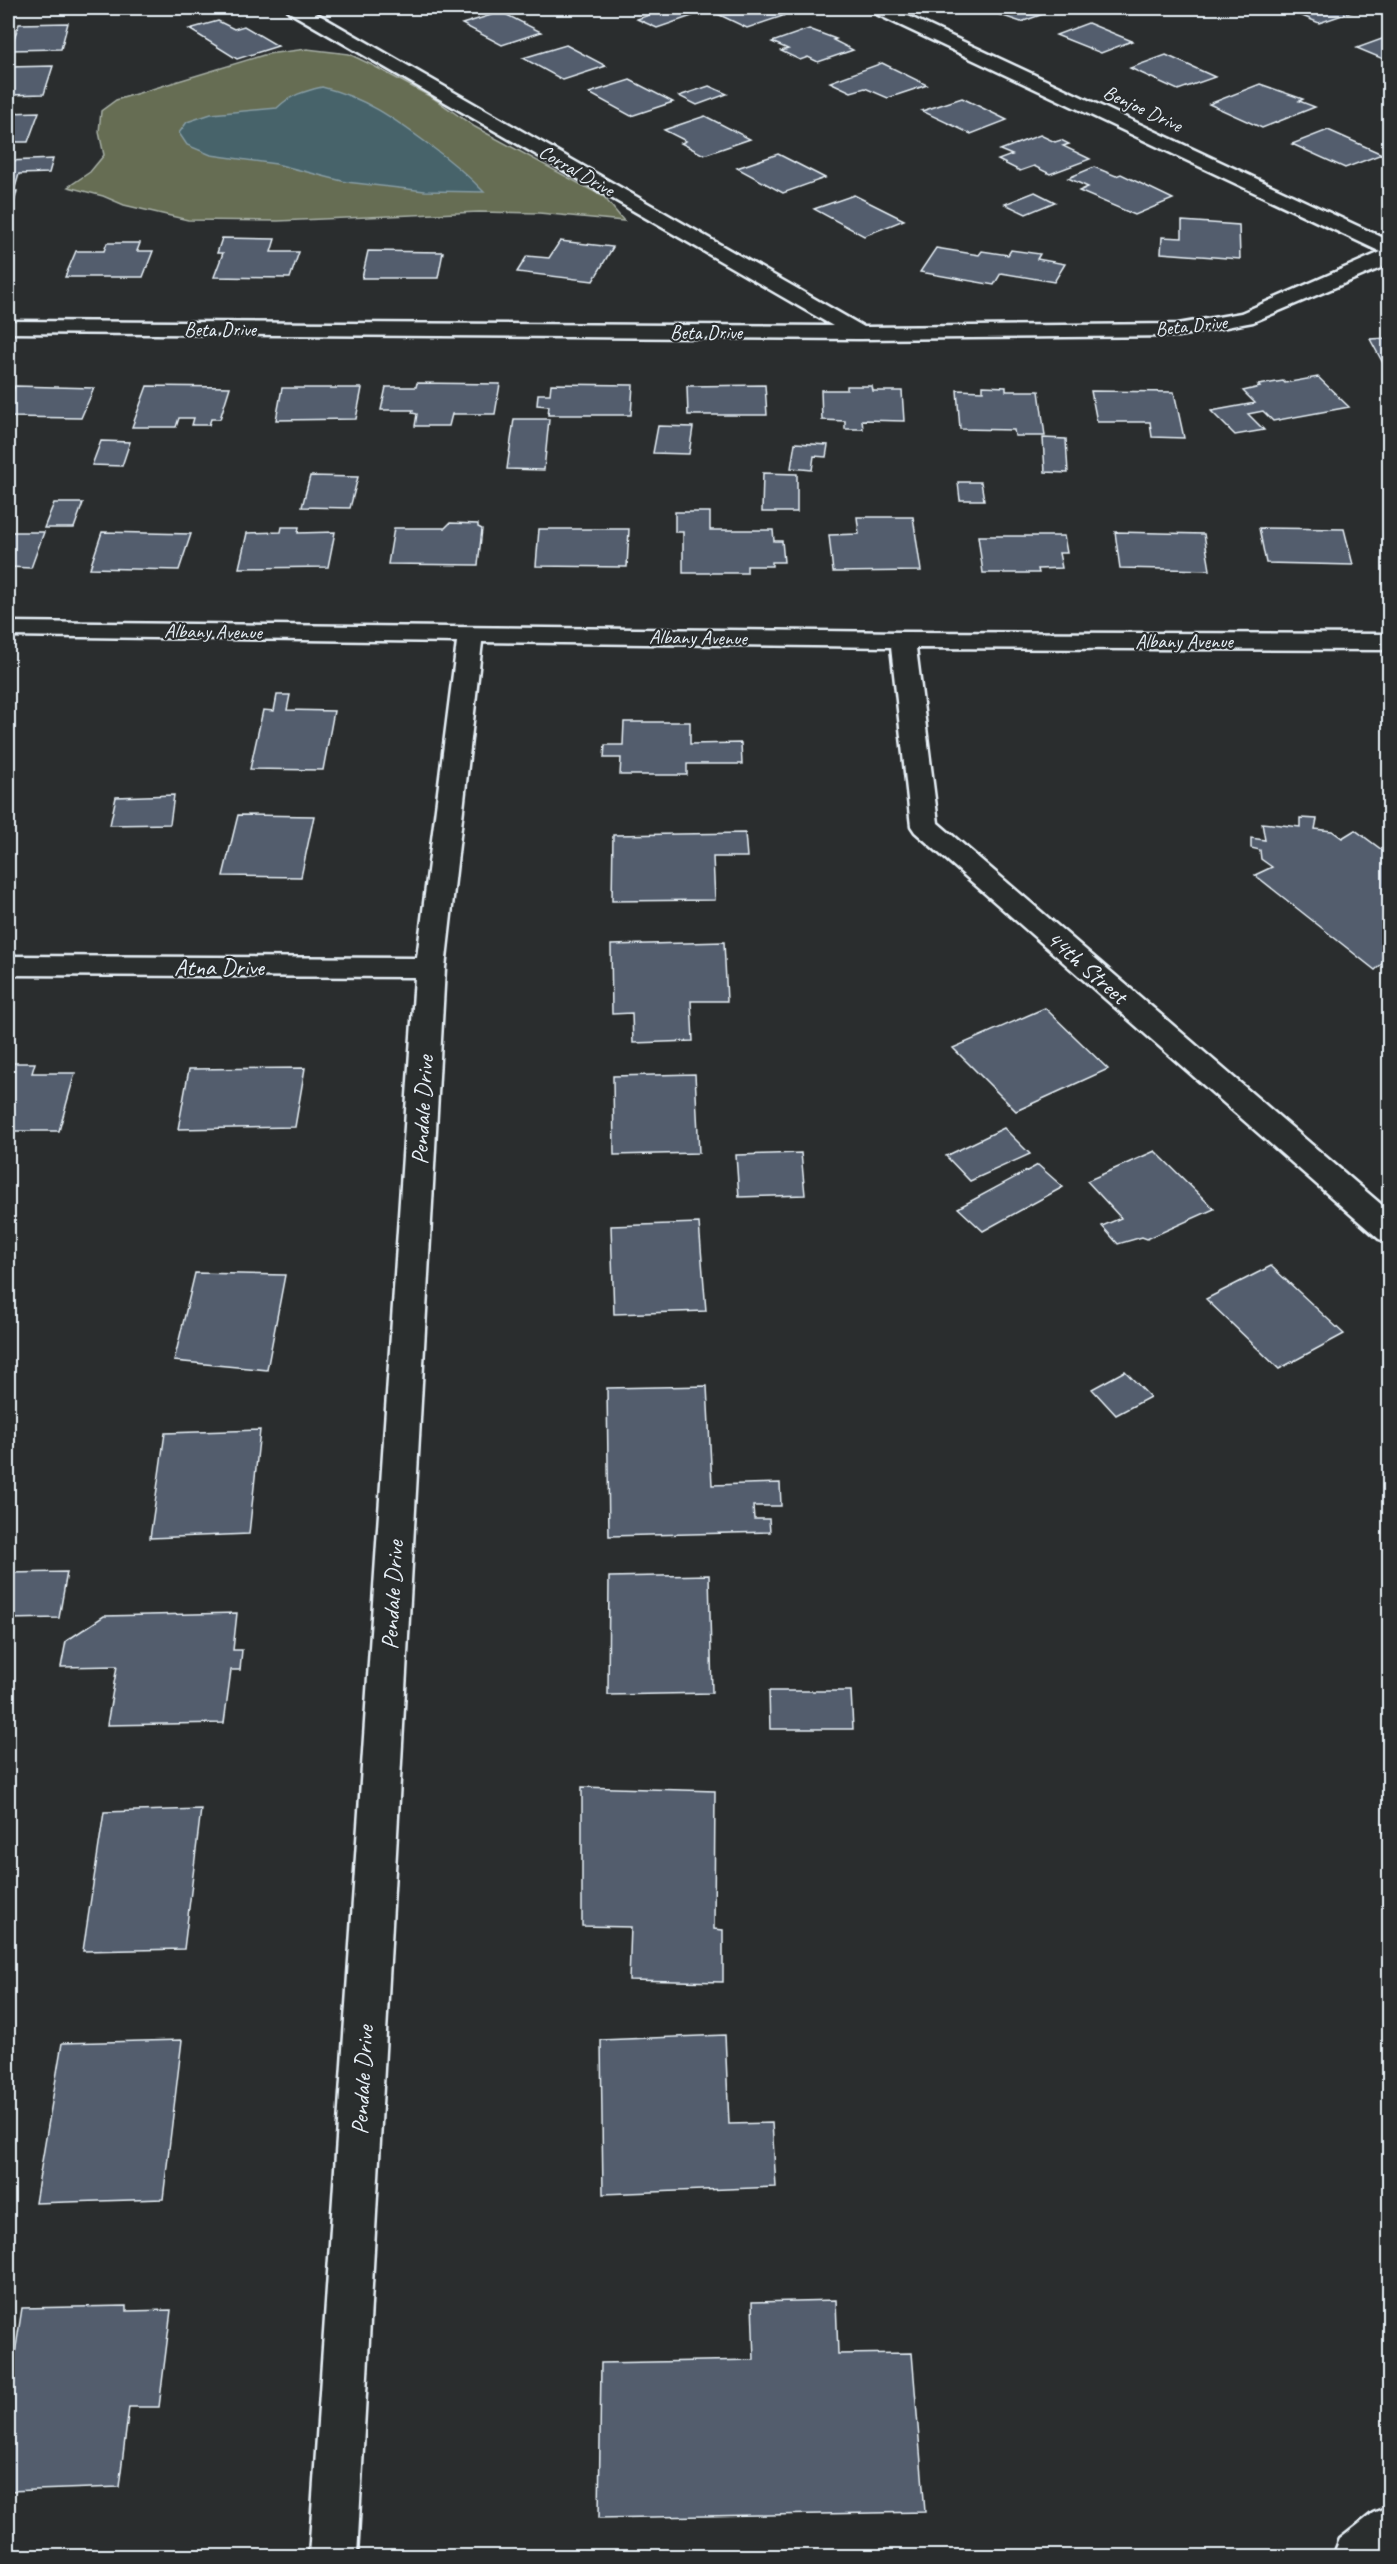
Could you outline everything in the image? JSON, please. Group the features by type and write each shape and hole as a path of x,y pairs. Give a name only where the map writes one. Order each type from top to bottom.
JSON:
{"street":[{"name":"Corral Drive","path":"295,8 859,333"},
{"name":"Benjoe Drive","path":"878,8 1389,249"},
{"name":"Beta Drive","path":"8,327 859,333 1178,330 1246,318 1389,256"},
{"name":"Albany Avenue","path":"8,629 903,640 1389,642"},
{"name":"Pendale Drive","path":"333,2556 430,968 470,635"},
{"name":"44th Street","path":"903,640 926,826 1389,1231"},
{"name":"Atna Drive","path":"8,965 430,968"},
{"path":"1357,2556 1389,2530"}],"green space":[{"path":"307,49 349,54 433,98 475,127 604,197 624,221 539,213 479,212 278,221 188,220 124,205 103,196 68,187 90,172 104,155 99,132 101,111 116,100 267,54"}],"water":[{"path":"322,87 366,103 391,117 450,161 484,192 425,191 346,182 276,164 211,155 187,145 179,133 187,122 211,114 277,108 292,97"}],"building":[{"path":"442,8 492,8 463,16"},
{"path":"670,8 692,16 657,28 637,19"},
{"path":"705,8 763,8 783,16 747,28"},
{"path":"990,8 1060,8 1021,22 994,13 999,11"},
{"path":"1283,8 1363,8 1319,23"},
{"path":"501,12 541,32 502,45 462,24"},
{"path":"218,21 234,29 244,26 278,46 237,59 189,29"},
{"path":"68,23 61,49 10,50 19,24"},
{"path":"1088,23 1132,41 1101,53 1056,35"},
{"path":"809,29 836,39 833,40 853,50 818,62 808,57 800,60 781,51 788,49 772,42"},
{"path":"1390,36 1388,61 1357,48"},
{"path":"566,45 606,66 563,80 523,58"},
{"path":"1166,55 1215,77 1178,90 1130,68"},
{"path":"882,63 927,85 888,98 865,88 851,92 830,82"},
{"path":"53,66 44,94 8,95 8,67"},
{"path":"630,80 673,102 631,116 589,93"},
{"path":"1260,84 1303,99 1299,101 1315,107 1262,128 1209,104"},
{"path":"709,86 727,94 697,105 679,96"},
{"path":"962,98 1007,120 971,134 922,111"},
{"path":"39,112 28,142 8,142 8,113"},
{"path":"705,116 750,139 704,155 681,143 686,141 664,130"},
{"path":"1328,130 1382,154 1345,168 1292,144"},
{"path":"1040,135 1055,142 1061,140 1069,144 1063,146 1090,159 1050,174 1034,166 1020,171 998,160 1012,155 1000,150"},
{"path":"778,154 825,178 783,193 737,168"},
{"path":"53,159 49,173 19,174 14,191 17,191 14,203 8,203 8,161"},
{"path":"1094,167 1116,176 1121,174 1173,199 1135,215 1079,191 1088,187 1068,178"},
{"path":"1035,192 1055,202 1026,214 1005,204"},
{"path":"854,195 904,220 864,236 814,209"},
{"path":"1182,221 1239,225 1240,259 1161,253 1162,237 1182,238"},
{"path":"222,238 275,239 271,252 299,252 290,278 214,277 223,253 217,253"},
{"path":"560,241 613,247 593,281 517,272 527,256 549,258"},
{"path":"107,243 140,243 137,251 153,251 143,277 65,277 76,251 104,251"},
{"path":"936,248 979,255 982,251 1008,255 1011,250 1040,254 1037,259 1065,264 1054,282 1001,273 994,285 920,272"},
{"path":"368,251 443,252 438,278 362,278"},
{"path":"1390,338 1390,376 1370,339"},
{"path":"1318,377 1349,407 1273,421 1263,411 1248,414 1264,430 1235,435 1211,411 1255,403 1243,391 1260,387 1258,385"},
{"path":"417,383 500,384 495,414 452,414 449,426 415,426 417,414 412,413 413,410 381,410 386,387 416,387"},
{"path":"551,384 633,385 631,415 548,415 549,406 537,405 538,394 550,394"},
{"path":"765,385 767,415 688,415 687,386"},
{"path":"15,386 94,388 81,418 8,417 8,403"},
{"path":"147,386 230,387 220,419 211,419 209,425 192,425 194,418 179,418 176,427 132,427"},
{"path":"847,386 872,386 873,391 902,391 904,421 862,420 863,429 845,429 845,421 822,420 821,390 847,390"},
{"path":"983,386 1006,387 1006,391 1039,391 1045,436 1015,436 1014,430 960,429 957,390 983,391"},
{"path":"282,388 362,388 356,419 276,420"},
{"path":"1091,391 1174,392 1184,438 1152,437 1150,422 1097,422"},
{"path":"514,419 549,419 544,470 507,469"},
{"path":"658,426 693,427 689,454 653,453"},
{"path":"1043,438 1066,439 1068,473 1045,472"},
{"path":"101,441 130,442 122,466 92,465"},
{"path":"795,443 828,445 826,457 814,456 812,470 791,468"},
{"path":"763,473 797,474 797,512 762,512"},
{"path":"310,476 358,477 350,508 302,507"},
{"path":"958,482 981,482 984,500 960,500"},
{"path":"54,503 83,503 74,528 44,528"},
{"path":"675,512 710,512 710,530 773,530 774,541 782,541 784,562 772,562 772,566 747,566 747,573 683,573 683,532 675,532"},
{"path":"857,517 913,517 921,571 833,572 829,535 859,534"},
{"path":"450,523 478,524 478,527 482,529 478,565 388,564 394,528 445,528"},
{"path":"282,527 299,527 298,533 335,532 328,567 239,568 247,533 281,532"},
{"path":"1259,528 1344,529 1353,565 1266,563"},
{"path":"539,529 629,529 627,567 536,566"},
{"path":"8,532 44,532 31,568 8,567"},
{"path":"102,532 191,534 179,570 90,568"},
{"path":"1115,532 1204,534 1210,570 1120,568"},
{"path":"978,536 1064,536 1067,553 1059,553 1062,568 1038,569 1039,573 983,573"},
{"path":"277,695 290,695 287,710 334,711 323,770 250,769 263,710 274,711"},
{"path":"624,722 690,722 690,744 741,743 742,764 687,764 687,775 620,775 621,758 604,758 605,745 623,745"},
{"path":"174,795 170,824 110,825 116,797"},
{"path":"238,815 314,816 301,877 223,876"},
{"path":"1300,818 1317,819 1315,829 1332,831 1342,838 1355,830 1390,856 1390,961 1386,960 1375,970 1255,875 1272,867 1261,859 1260,850 1251,848 1251,838 1265,840 1262,823 1300,827"},
{"path":"745,833 747,857 713,857 715,900 612,901 613,835"},
{"path":"724,942 727,1001 691,1001 693,1041 633,1043 632,1013 612,1014 611,945"},
{"path":"1045,1008 1108,1069 1016,1111 953,1048"},
{"path":"8,1063 35,1063 32,1073 75,1073 59,1131 8,1131"},
{"path":"305,1068 295,1127 178,1129 189,1069"},
{"path":"695,1074 699,1153 614,1155 613,1076"},
{"path":"1004,1128 1030,1154 970,1181 946,1156"},
{"path":"1155,1151 1214,1209 1147,1239 1142,1237 1118,1244 1102,1226 1121,1218 1087,1181"},
{"path":"801,1153 805,1195 739,1197 736,1155"},
{"path":"1038,1165 1063,1187 983,1231 958,1208"},
{"path":"699,1223 706,1311 614,1314 611,1226"},
{"path":"1271,1266 1344,1334 1279,1369 1206,1299"},
{"path":"195,1273 285,1275 267,1370 174,1361"},
{"path":"1125,1371 1150,1397 1116,1415 1092,1389"},
{"path":"707,1386 712,1485 780,1483 781,1506 753,1506 754,1519 769,1519 770,1532 609,1536 607,1388"},
{"path":"260,1430 249,1534 150,1538 165,1433"},
{"path":"67,1572 59,1618 8,1619 8,1573"},
{"path":"709,1575 712,1693 608,1695 609,1577"},
{"path":"237,1613 233,1650 242,1650 240,1670 231,1670 224,1723 107,1725 117,1666 61,1667 66,1641 104,1616"},
{"path":"769,1691 851,1691 853,1729 770,1729"},
{"path":"582,1787 715,1791 714,1929 723,1930 723,1982 629,1980 631,1927 582,1926"},
{"path":"201,1809 184,1949 83,1951 104,1812"},
{"path":"725,2035 729,2124 772,2123 776,2187 603,2194 601,2040"},
{"path":"182,2040 163,2199 35,2203 62,2043"},
{"path":"836,2300 838,2354 912,2353 925,2512 599,2518 601,2363 754,2360 752,2302"},
{"path":"126,2306 126,2311 171,2310 159,2407 129,2407 119,2487 8,2491 8,2400 22,2308"}]}
